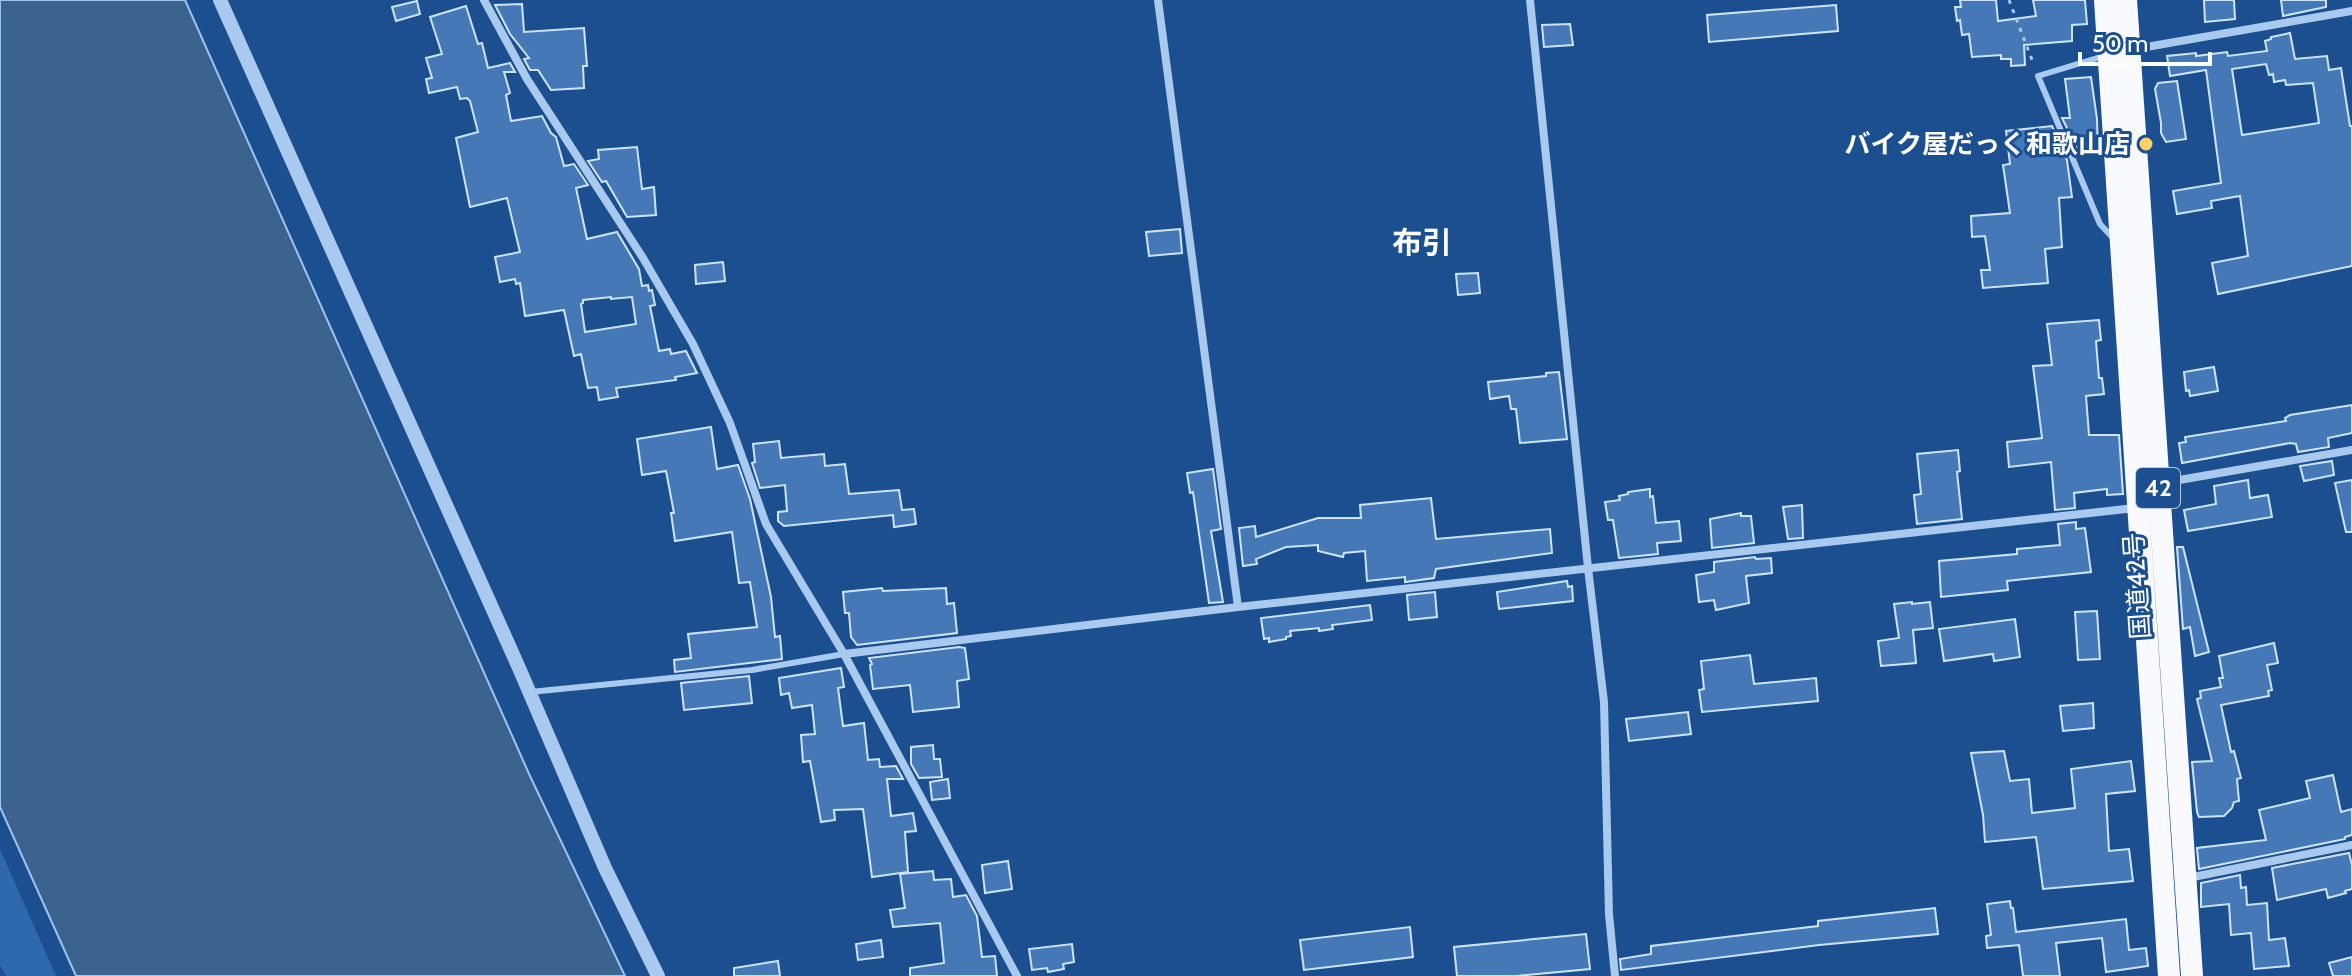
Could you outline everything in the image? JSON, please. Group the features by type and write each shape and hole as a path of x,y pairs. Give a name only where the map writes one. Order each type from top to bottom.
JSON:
{"highway":[{"name":"国道42号","path":"2105,0 2119,52"},
{"name":"国道42号","path":"2126,0 2119,52 2131,245 2139,507 2169,976"},
{"name":"国道42号","path":"2131,245 2158,484 2192,976"}],"street":[{"path":"220,0 530,692 605,868 658,976"},
{"path":"484,0 527,79 643,258 693,344 730,423 766,524 844,654 1017,976"},
{"path":"1158,0 1238,607"},
{"path":"1530,0 1604,702 1609,914 1615,976"},
{"path":"2119,52 2352,11"},
{"path":"2158,484 2352,450"},
{"path":"844,654 2139,507"},
{"path":"2163,879 2186,879 2352,845"}],"lane":[{"path":"2119,52 2038,76 2100,224 2131,245"},
{"path":"530,692 752,670 844,654"}],"path":[{"path":"2009,0 2038,76"}],"shaded area":[{"path":"0,0 185,0 530,776 625,976 76,976 0,807"},
{"path":"0,849 56,976 6,976 0,965"}],"building":[{"path":"1960,0 1996,0 1998,21 2036,16 2033,0 2085,0 2087,24 2072,25 2072,41 2024,45 2025,65 2011,66 2011,59 2001,59 2001,55 1972,57 1969,34 1962,35 1960,20 1957,21 1955,7 1961,7"},
{"path":"2204,0 2234,0 2235,19 2205,22"},
{"path":"2281,0 2326,0 2326,7 2283,16"},
{"path":"417,1 420,14 396,21 392,7"},
{"path":"522,4 524,32 584,28 587,66 583,66 584,88 551,90 538,70 530,70 524,59 529,58 510,34 495,5"},
{"path":"1836,5 1838,31 1709,42 1707,15"},
{"path":"466,6 478,44 482,43 488,68 510,63 515,72 504,72 510,93 506,95 511,121 542,116 556,137 564,166 574,164 588,185 576,188 587,239 617,232 639,269 642,286 648,285 649,291 652,290 655,305 650,306 659,351 670,349 671,354 686,351 697,373 675,377 676,380 616,388 618,397 599,400 597,387 588,388 581,354 574,356 564,310 525,316 520,283 516,284 515,279 500,282 495,257 520,252 507,198 470,207 456,138 478,132 470,101 460,99 457,87 429,93 426,79 432,78 426,58 442,54 430,17","holes":["632,297 636,324 585,332 583,300"]},
{"path":"1570,24 1573,45 1544,47 1542,25"},
{"path":"2290,33 2295,59 2327,56 2329,70 2341,68 2352,126 2352,266 2218,294 2212,263 2248,256 2240,196 2211,201 2212,208 2177,214 2173,191 2221,183 2206,70 2170,76 2167,56 2227,52 2228,56 2267,51 2265,41","holes":["2266,64 2269,75 2273,74 2274,82 2285,80 2286,85 2313,83 2319,123 2242,135 2232,69"]},
{"path":"2091,77 2098,152 2079,153 2062,118 2070,118 2065,79"},
{"path":"2177,81 2186,139 2166,142 2161,133 2155,89 2158,83"},
{"path":"2052,126 2067,160 2072,197 2059,198 2062,247 2045,249 2048,283 1983,288 1981,270 1990,270 1985,236 1972,237 1971,216 2010,213 2003,165 2010,164 2006,131"},
{"path":"637,147 642,189 654,187 656,215 627,217 606,181 602,182 588,161 599,159 598,150"},
{"path":"1180,229 1182,253 1149,256 1146,232"},
{"path":"723,262 725,281 696,284 695,265"},
{"path":"1478,273 1480,293 1458,295 1456,274"},
{"path":"2099,320 2101,340 2096,341 2099,378 2102,378 2104,394 2086,396 2089,435 2119,435 2123,494 2107,495 2107,489 2074,493 2075,508 2055,510 2051,462 2009,467 2007,442 2042,438 2033,366 2052,365 2047,324"},
{"path":"2214,367 2218,391 2190,396 2189,390 2186,391 2184,372"},
{"path":"1559,372 1567,439 1520,443 1516,409 1511,409 1509,396 1490,399 1488,382"},
{"path":"2352,405 2352,433 2328,438 2329,447 2298,452 2296,444 2290,443 2182,463 2179,443 2186,442 2185,437 2286,421 2285,418 2290,415"},
{"path":"711,427 717,469 738,465 750,499 771,597 775,637 780,636 782,659 675,672 674,660 691,658 688,634 757,627 750,582 739,583 732,532 675,541 671,513 674,513 666,471 642,475 637,439"},
{"path":"779,441 781,458 824,454 825,466 845,464 849,494 899,490 902,510 914,509 916,524 894,527 893,515 784,526 778,521 778,512 787,511 785,485 760,488 752,463 755,462 753,444"},
{"path":"1958,450 1962,519 1917,524 1914,495 1921,494 1917,454"},
{"path":"2332,461 2334,475 2304,481 2300,466"},
{"path":"1213,469 1221,529 1211,531 1223,602 1209,603 1193,492 1190,493 1187,473"},
{"path":"2248,480 2250,498 2268,495 2272,517 2188,531 2184,510 2216,504 2214,486"},
{"path":"2352,480 2352,532 2346,532 2335,483"},
{"path":"1650,489 1656,523 1679,521 1681,541 1657,543 1658,554 1619,558 1613,520 1608,520 1605,502 1620,500 1619,496 1628,492"},
{"path":"1431,498 1436,539 1550,529 1552,553 1436,569 1434,578 1405,582 1405,577 1367,581 1365,551 1344,553 1343,557 1318,551 1318,545 1286,547 1256,559 1257,564 1243,566 1239,528 1255,526 1256,537 1318,518 1361,518 1360,505"},
{"path":"1802,505 1803,538 1788,539 1783,507"},
{"path":"1741,513 1741,516 1751,516 1754,543 1712,548 1710,519"},
{"path":"2076,522 2076,529 2085,528 2091,572 2007,581 2008,590 1941,597 1939,561 2017,554 2017,549 2060,545 2058,524"},
{"path":"2177,547 2183,547 2209,652 2195,656 2190,627 2183,629"},
{"path":"1771,558 1772,573 1746,576 1749,603 1716,610 1714,600 1699,602 1696,575 1714,572 1714,562"},
{"path":"1567,581 1568,587 1572,586 1573,601 1499,609 1497,592"},
{"path":"882,588 883,591 946,588 947,604 954,603 957,633 857,645 851,637 843,592"},
{"path":"1435,592 1437,617 1409,620 1407,595"},
{"path":"1930,602 1933,628 1913,630 1916,663 1881,666 1878,641 1899,638 1894,604"},
{"path":"1370,605 1372,620 1332,625 1333,629 1319,631 1319,628 1290,631 1291,636 1286,639 1269,642 1269,638 1264,639 1261,618"},
{"path":"2097,611 2100,659 2078,660 2075,612"},
{"path":"2015,619 2020,657 1994,661 1993,654 1944,661 1939,629"},
{"path":"2274,643 2278,663 2267,665 2272,690 2268,691 2269,696 2221,705 2231,752 2234,751 2241,778 2237,779 2239,801 2234,802 2224,816 2199,817 2192,762 2212,761 2197,699 2201,698 2200,691 2221,687 2219,678 2223,678 2219,656"},
{"path":"965,648 969,679 957,681 959,707 913,712 910,685 873,689 869,658"},
{"path":"1750,655 1754,684 1816,678 1818,701 1702,712 1699,690 1704,689 1701,661"},
{"path":"841,668 844,687 838,688 843,726 864,723 868,760 879,759 880,767 896,766 903,779 887,779 891,816 913,813 916,831 905,832 908,872 872,877 863,809 834,810 835,820 821,822 810,761 803,762 801,735 815,734 812,705 792,708 789,693 781,695 779,678"},
{"path":"749,676 752,703 684,710 681,683"},
{"path":"2093,703 2094,728 2063,731 2060,706"},
{"path":"1688,712 1691,734 1629,741 1626,719"},
{"path":"933,745 934,759 940,759 942,777 919,778 911,764 911,747"},
{"path":"2004,751 2010,781 2029,779 2032,813 2075,808 2071,769 2131,761 2135,791 2106,794 2109,851 2129,849 2133,881 2043,889 2036,837 1985,842 1971,753"},
{"path":"2333,775 2341,812 2352,809 2352,835 2199,869 2197,848 2266,840 2259,810 2310,798 2306,781"},
{"path":"948,779 950,798 932,800 930,782"},
{"path":"2349,853 2352,889 2346,893 2328,898 2326,889 2277,900 2272,868"},
{"path":"1008,861 1012,889 985,893 982,865"},
{"path":"933,871 934,880 951,879 953,897 966,895 977,916 982,957 995,956 997,976 910,976 910,968 944,963 940,923 893,927 890,910 905,908 900,874"},
{"path":"2240,875 2241,888 2246,887 2247,905 2267,903 2269,940 2285,938 2289,966 2254,969 2251,933 2231,935 2229,904 2201,907 2201,883"},
{"path":"2010,901 2016,932 2126,919 2129,950 2146,948 2148,966 2106,972 2102,938 2056,943 2060,976 2023,976 2019,945 1987,948 1986,936 1991,935 1987,904"},
{"path":"1935,908 1938,934 1819,945 1621,970 1620,959 1651,954 1651,946 1818,926 1818,921"},
{"path":"1410,927 1413,957 1304,970 1300,940"},
{"path":"1586,934 1590,969 1516,976 1457,976 1454,947"},
{"path":"881,940 883,957 858,960 856,944"},
{"path":"1072,944 1074,962 1063,964 1064,969 1048,972 1047,968 1032,970 1029,949"},
{"path":"2352,957 2352,976 2333,976 2329,963"},
{"path":"778,961 780,976 734,976 734,968"}],"place":[{"name":"バイク屋だっく和歌山店","path":"2146,144"}],"district":[{"name":"布引","path":"1422,243"}]}
